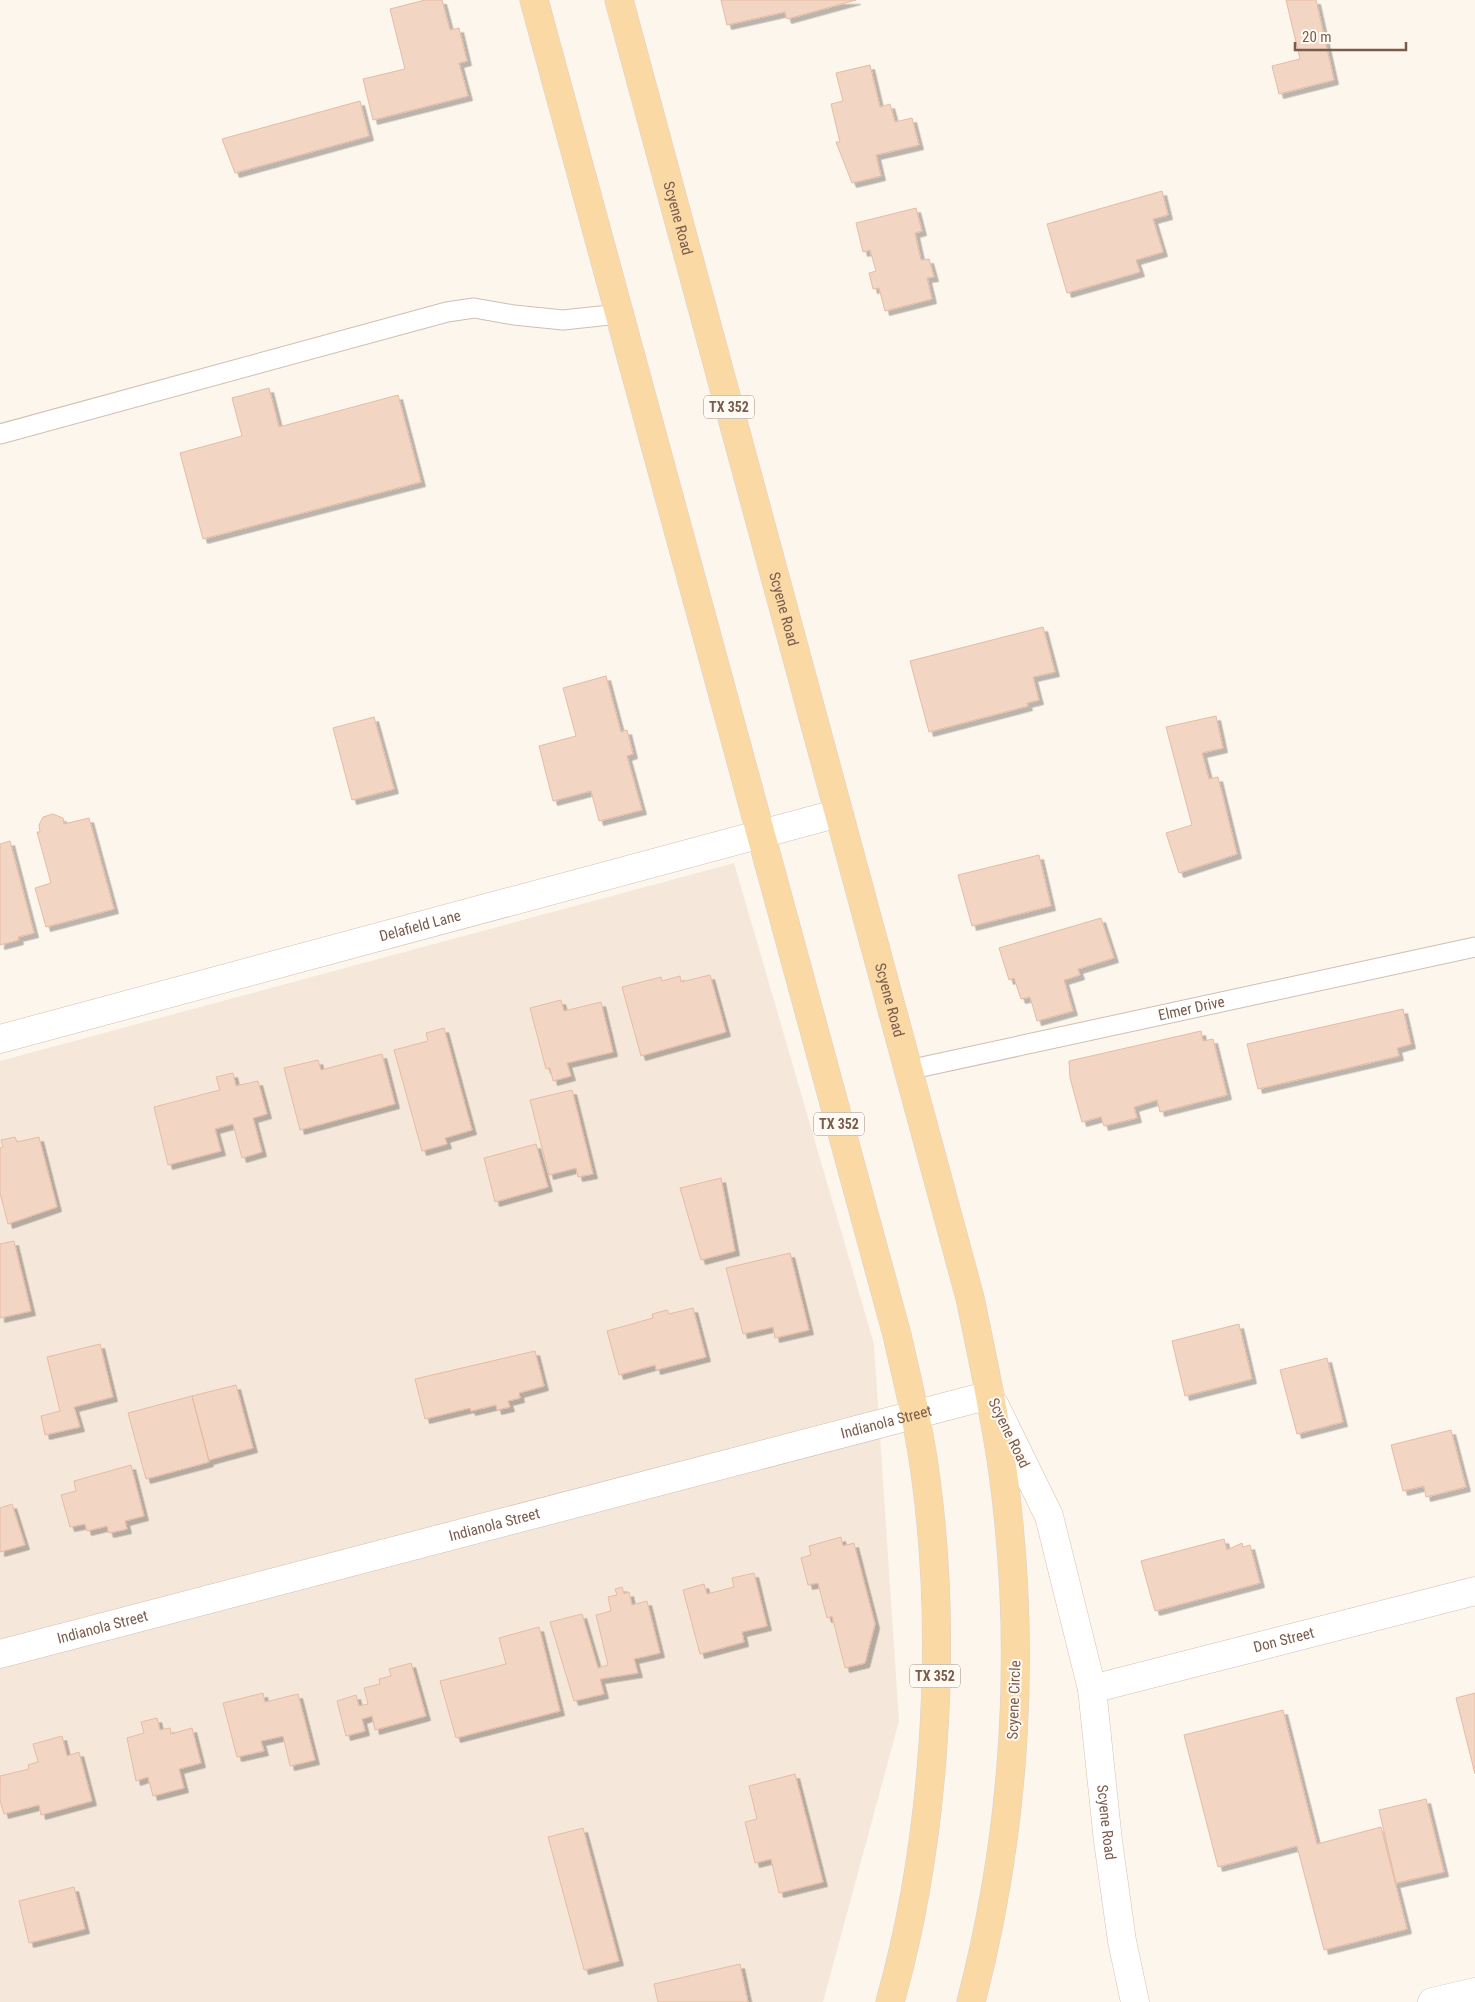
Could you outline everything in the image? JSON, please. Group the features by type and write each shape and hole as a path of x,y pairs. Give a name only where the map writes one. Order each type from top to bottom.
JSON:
{"main road":[{"name":"TX 352","path":"534,0 759,834 897,1335 926,1480 935,1580 935,1684 931,1776 906,1937 890,2002"},
{"name":"Scyene Road","path":"619,0 970,1298 990,1395"},
{"name":"Scyene Circle","path":"971,2002 984,1954 1002,1863 1010,1783 1016,1652 1004,1483 990,1395"}],"street":[{"name":"Delafield Lane","path":"0,1039 839,813"},
{"name":"Indianola Street","path":"0,1654 990,1395"},
{"name":"Scyene Road","path":"990,1395 1049,1516 1092,1689 1108,1841 1122,1941 1135,2002"},
{"name":"Don Street","path":"1092,1689 1475,1591"},
{"path":"1432,2002 1475,1992"}],"lane":[{"path":"0,434 447,312 474,308 514,315 563,320 619,314"},
{"name":"Elmer Drive","path":"908,1070 1475,947"}],"shaded area":[{"path":"734,863 874,1344 899,1721 823,2002 0,2002 0,1061"}],"building":[{"path":"425,0 442,0 450,30 459,28 467,61 459,63 468,96 373,120 363,79 405,69 390,9"},
{"path":"721,0 856,0 787,19 785,12 727,25"},
{"path":"1286,0 1316,0 1334,80 1279,94 1272,66 1300,59"},
{"path":"870,65 880,107 890,104 895,122 912,118 919,145 876,155 881,176 852,183 836,142 840,142 831,104 843,101 836,73"},
{"path":"360,101 369,136 235,173 222,139"},
{"path":"1162,191 1168,215 1153,219 1163,252 1136,260 1140,272 1067,293 1047,224"},
{"path":"916,208 922,231 915,233 921,260 929,259 934,277 927,278 932,299 885,311 879,288 873,289 869,273 876,271 870,250 863,252 856,223"},
{"path":"269,388 279,427 398,395 421,482 203,539 180,453 242,436 232,398"},
{"path":"1043,627 1055,672 1033,677 1039,700 1027,703 1028,706 929,732 910,661"},
{"path":"606,676 621,732 627,730 633,754 627,756 642,810 599,821 591,791 553,801 539,746 576,736 563,688"},
{"path":"1216,716 1223,748 1202,753 1209,779 1218,777 1237,854 1179,873 1166,833 1192,825 1166,727"},
{"path":"374,717 394,789 352,800 333,728"},
{"path":"53,814 63,818 64,824 89,818 114,909 46,927 35,888 51,883 37,832 40,832 39,825 43,817"},
{"path":"10,841 34,933 18,937 19,940 0,945 0,844"},
{"path":"1039,855 1051,906 972,926 958,875"},
{"path":"1101,918 1114,958 1078,969 1080,975 1064,980 1073,1011 1037,1021 1030,997 1021,999 1014,978 1009,980 999,948"},
{"path":"710,975 726,1032 641,1056 622,987 661,977 662,981 680,976 681,982"},
{"path":"561,1000 564,1011 601,1002 613,1052 567,1063 571,1076 553,1081 550,1068 546,1069 530,1008"},
{"path":"1403,1009 1411,1044 1397,1048 1399,1056 1258,1089 1247,1044"},
{"path":"444,1028 472,1130 445,1138 447,1144 422,1151 394,1050 428,1041 426,1033"},
{"path":"1201,1031 1203,1041 1213,1039 1227,1095 1160,1112 1157,1100 1134,1107 1137,1118 1104,1126 1101,1117 1082,1122 1070,1078 1069,1061"},
{"path":"382,1054 395,1104 300,1130 284,1068 318,1060 321,1070"},
{"path":"233,1073 236,1086 258,1081 267,1114 253,1118 262,1152 242,1158 233,1124 215,1129 221,1151 168,1165 154,1107 220,1090 216,1077"},
{"path":"572,1090 593,1174 578,1177 576,1168 549,1175 530,1100"},
{"path":"15,1137 17,1142 39,1137 57,1207 8,1224 0,1193 0,1148 3,1147 1,1140"},
{"path":"536,1144 548,1187 495,1202 484,1158"},
{"path":"721,1178 735,1251 701,1260 680,1188"},
{"path":"14,1241 31,1311 0,1318 0,1244"},
{"path":"790,1253 809,1330 775,1338 773,1327 743,1334 726,1268"},
{"path":"693,1308 706,1357 656,1370 655,1365 619,1375 607,1331 653,1318 652,1314 667,1310 669,1314"},
{"path":"1239,1324 1252,1379 1185,1396 1172,1341"},
{"path":"100,1344 113,1397 74,1407 80,1427 45,1435 41,1416 60,1411 47,1357"},
{"path":"535,1351 544,1386 519,1393 520,1398 508,1401 510,1407 497,1410 496,1405 471,1411 470,1408 425,1419 415,1379"},
{"path":"1327,1358 1343,1422 1297,1434 1280,1370"},
{"path":"236,1385 253,1448 209,1460 192,1396"},
{"path":"192,1396 209,1462 146,1479 128,1413"},
{"path":"1451,1430 1466,1487 1426,1497 1424,1486 1403,1491 1391,1445"},
{"path":"131,1465 144,1516 125,1521 127,1529 109,1533 107,1526 87,1531 85,1524 70,1527 61,1495 76,1491 74,1481"},
{"path":"12,1504 25,1545 0,1552 0,1508"},
{"path":"841,1537 843,1546 854,1543 875,1624 865,1663 845,1668 832,1616 827,1618 818,1583 808,1585 801,1558 811,1555 809,1546"},
{"path":"1224,1539 1227,1550 1242,1543 1243,1547 1250,1545 1260,1583 1155,1611 1141,1561"},
{"path":"754,1573 767,1626 742,1632 744,1642 700,1654 683,1590 704,1584 707,1594 734,1587 732,1578"},
{"path":"622,1587 624,1594 629,1592 632,1605 647,1601 660,1653 634,1659 638,1673 600,1679 604,1694 574,1701 550,1622 582,1614 598,1668 608,1665 596,1615 611,1611 608,1597 617,1595 615,1589"},
{"path":"539,1627 560,1711 456,1738 440,1681 506,1664 499,1638"},
{"path":"411,1663 426,1716 375,1730 372,1716 362,1719 365,1731 346,1736 337,1701 356,1695 359,1706 368,1704 364,1688 380,1684 379,1679 391,1676 389,1669"},
{"path":"263,1693 265,1702 298,1694 315,1760 290,1766 283,1736 261,1741 264,1751 237,1757 223,1703"},
{"path":"1475,1693 1475,1774 1456,1698"},
{"path":"1283,1710 1317,1844 1381,1827 1407,1929 1324,1950 1297,1846 1218,1867 1184,1735"},
{"path":"157,1718 160,1730 170,1728 171,1734 192,1728 201,1763 179,1769 184,1788 153,1796 148,1777 136,1781 127,1738 144,1733 141,1722"},
{"path":"62,1736 67,1756 79,1752 92,1801 41,1815 39,1805 4,1814 0,1800 0,1776 29,1769 28,1765 38,1762 33,1744"},
{"path":"795,1774 823,1882 779,1893 771,1859 755,1863 745,1822 757,1819 749,1786"},
{"path":"1426,1799 1444,1872 1396,1883 1379,1810"},
{"path":"583,1828 619,1961 584,1970 548,1837"},
{"path":"74,1887 85,1929 29,1943 19,1901"},
{"path":"740,1964 748,2002 658,2002 654,1984"}]}
